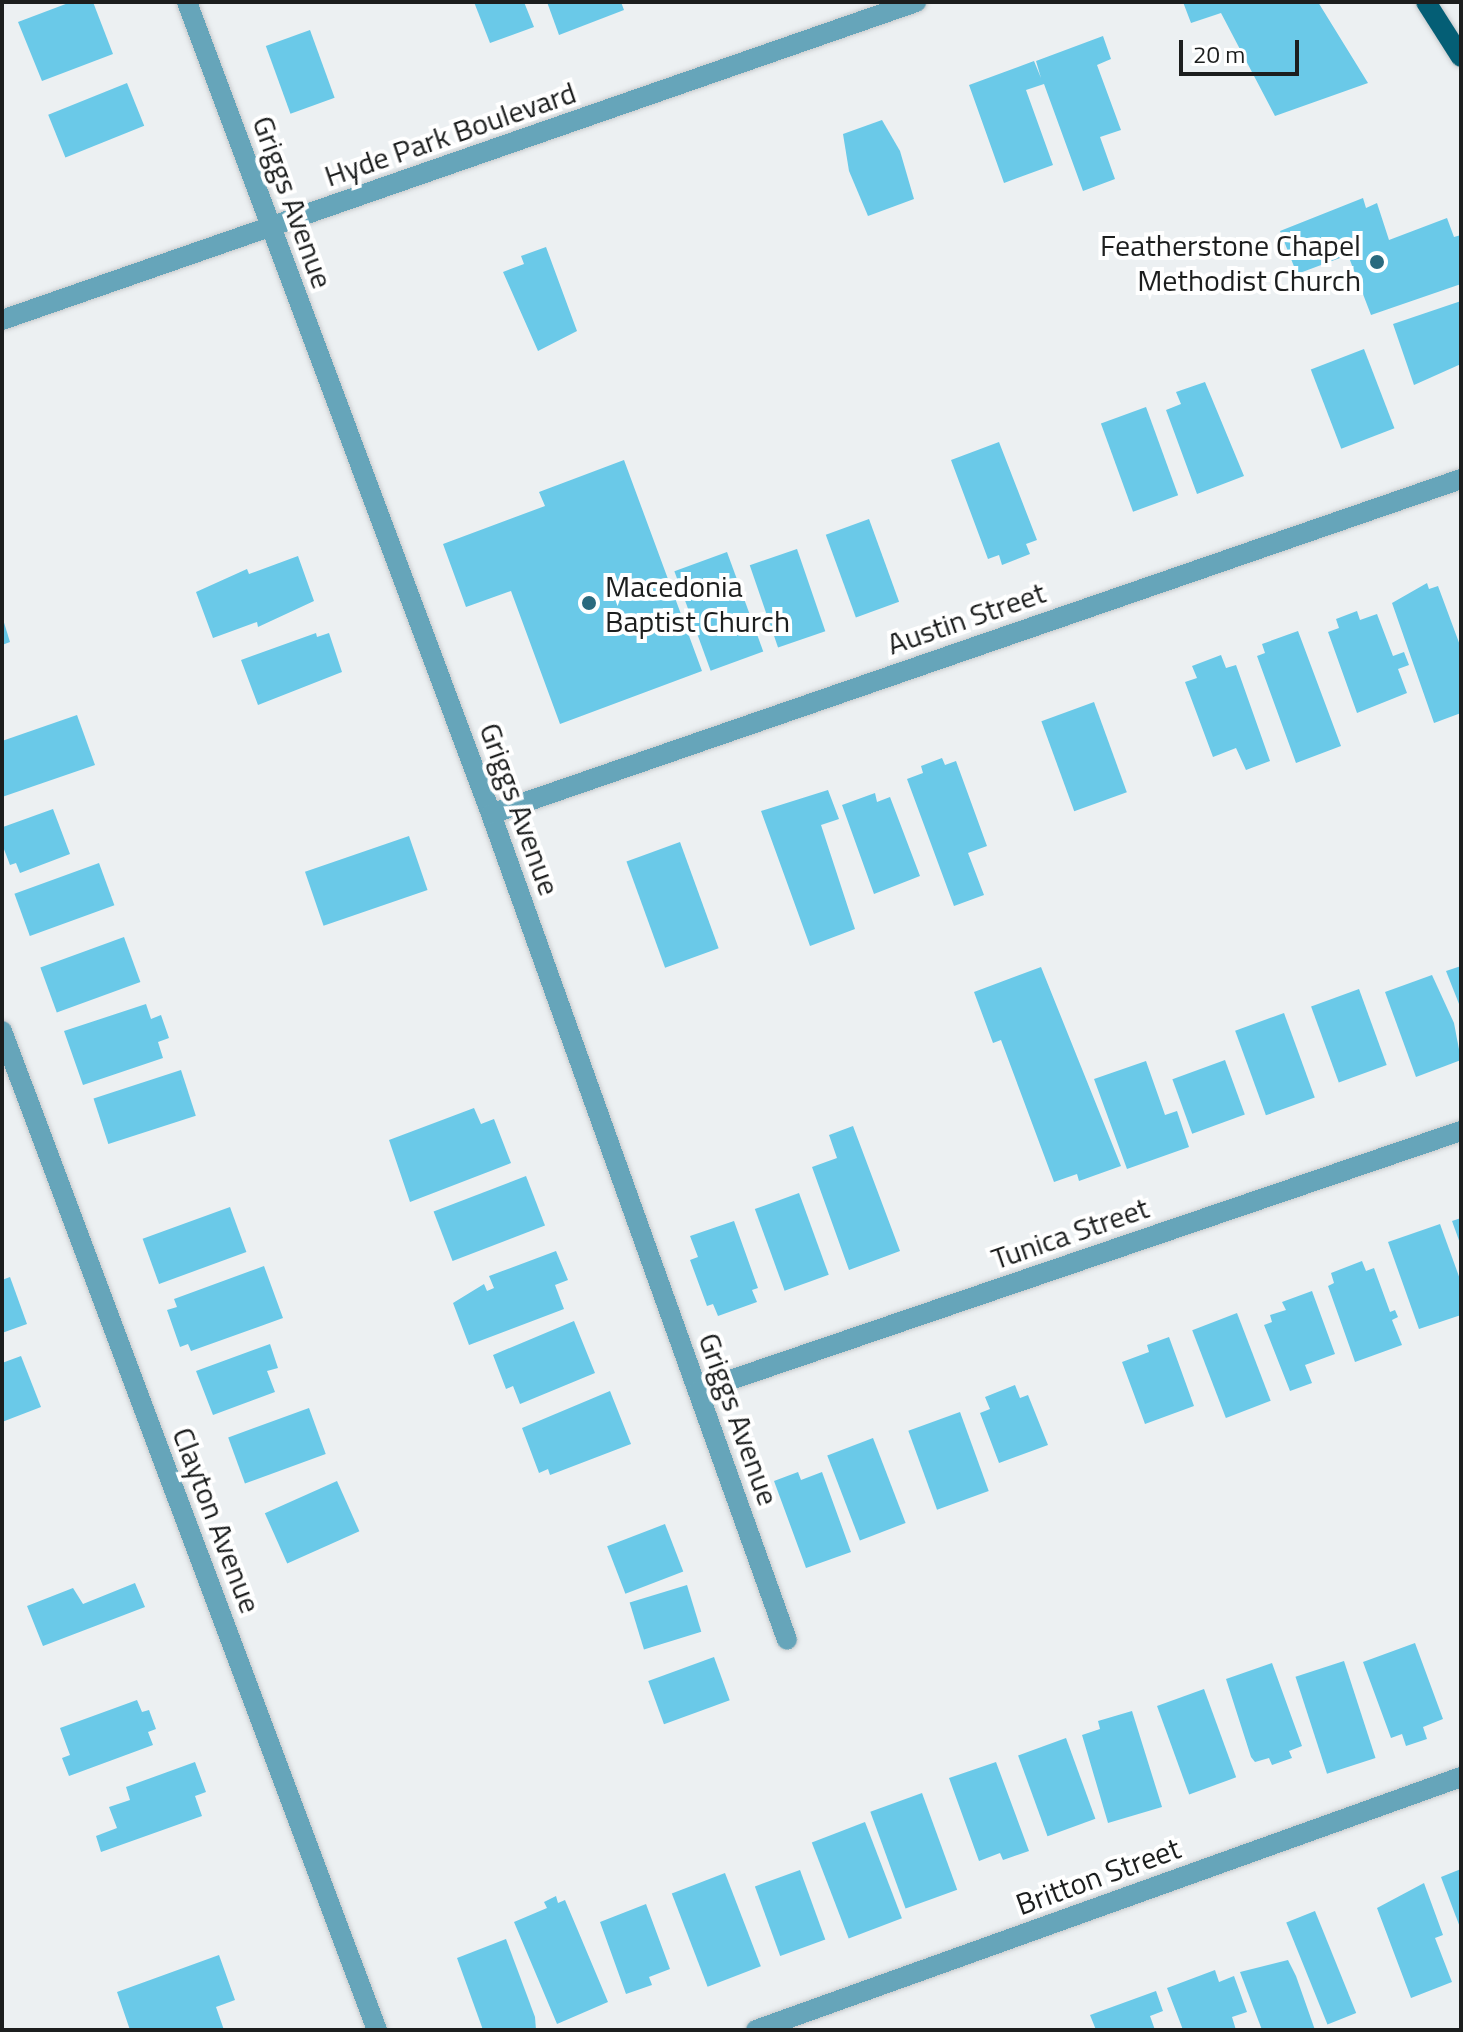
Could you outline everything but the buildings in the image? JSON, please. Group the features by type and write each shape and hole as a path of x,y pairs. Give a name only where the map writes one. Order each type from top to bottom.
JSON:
{"main road":[{"path":"1426,2 1461,57"}],"street":[{"name":"Griggs Avenue","path":"187,2 491,814 787,1640"},
{"name":"Hyde Park Boulevard","path":"2,320 271,229 916,2"},
{"name":"Austin Street","path":"491,814 1461,479"},
{"name":"Clayton Avenue","path":"2,1031 377,2030"},
{"name":"Tunica Street","path":"698,1391 1461,1131"},
{"name":"Britton Street","path":"756,2030 1461,1777"}],"place":[{"name":"Featherstone Chapel Methodist Church","path":"1377,262"},
{"name":"Macedonia Baptist Church","path":"589,603"}]}
